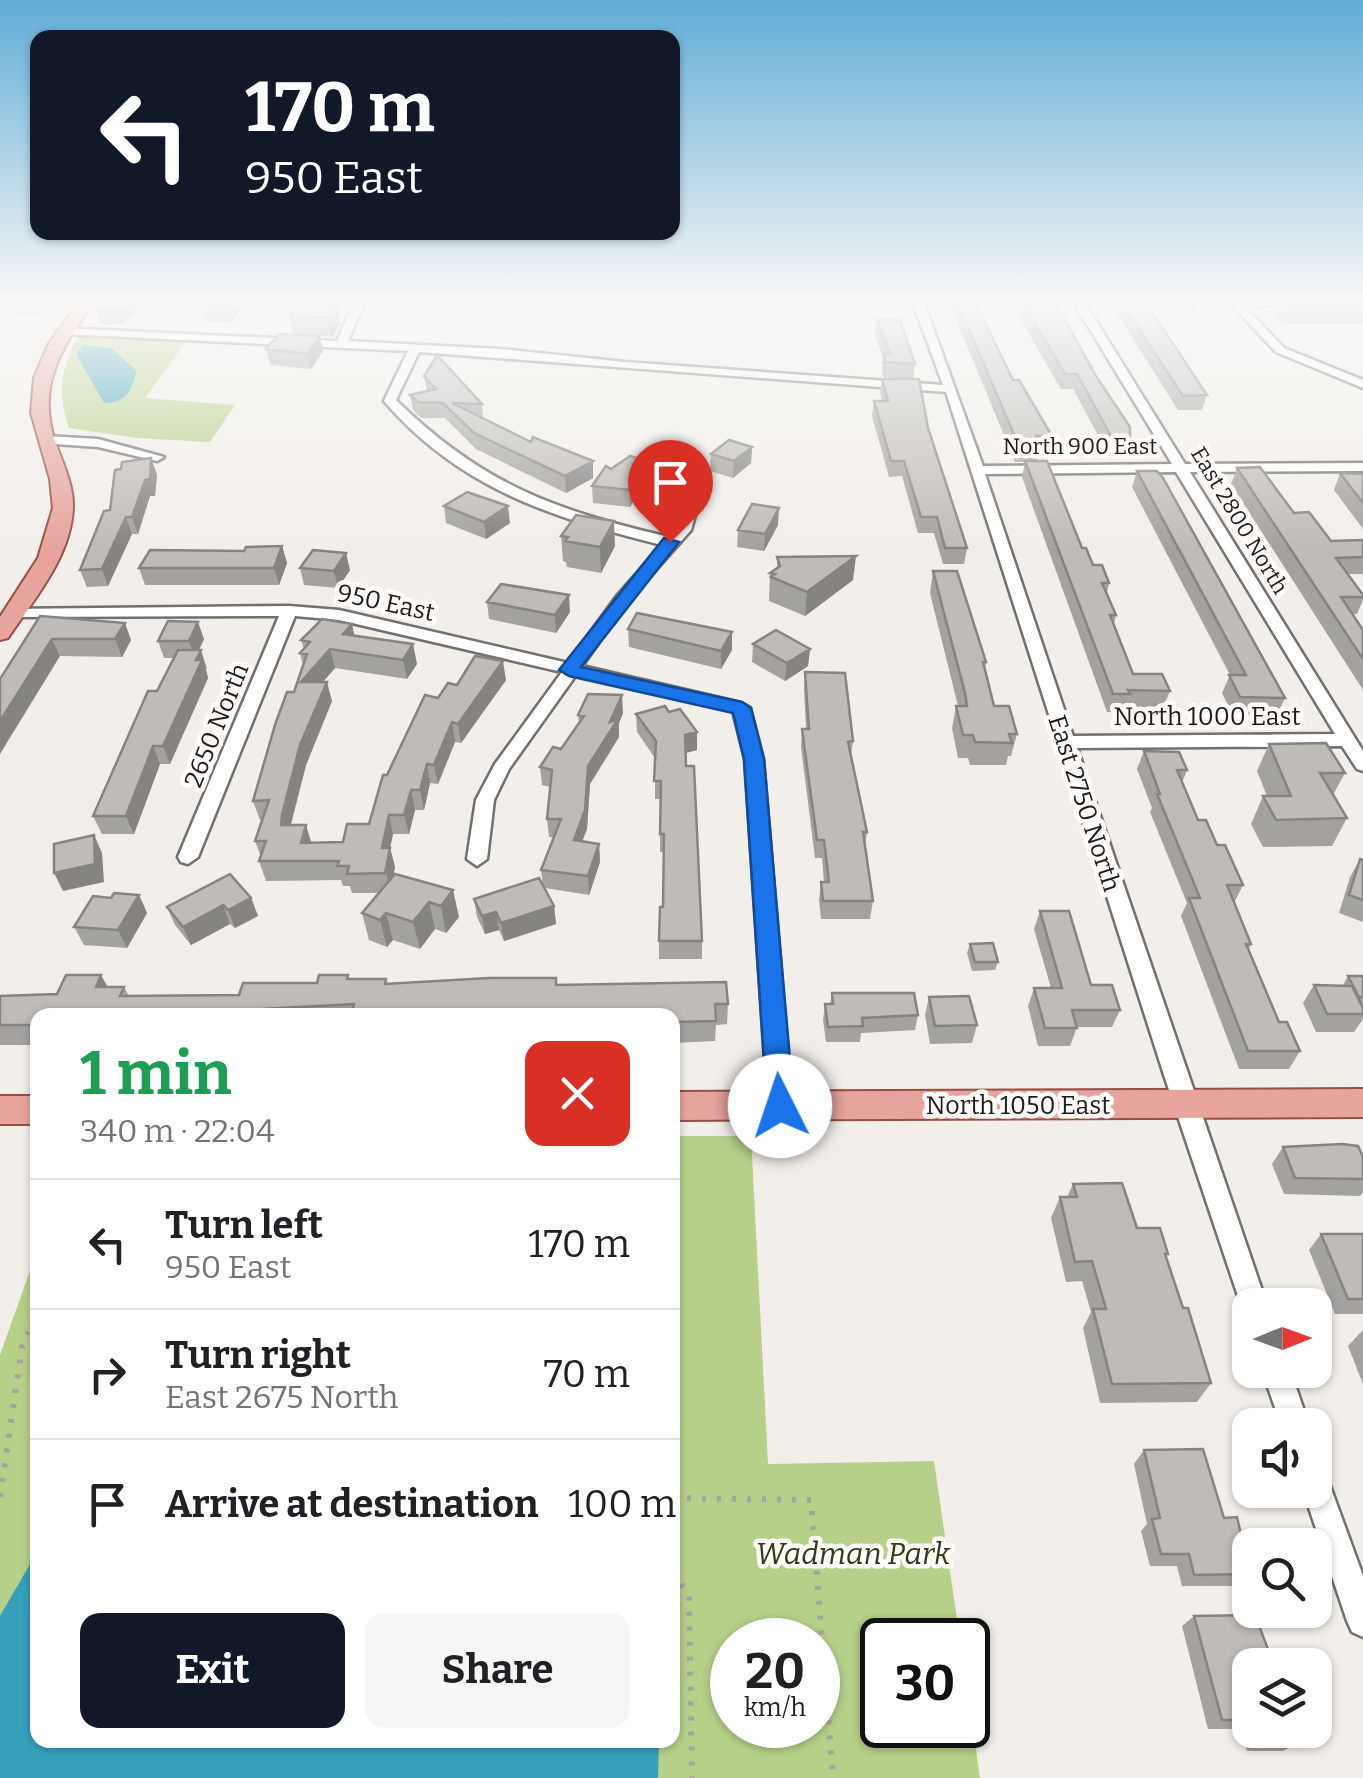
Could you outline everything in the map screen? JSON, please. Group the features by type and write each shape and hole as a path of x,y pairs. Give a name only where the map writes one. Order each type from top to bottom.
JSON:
{"main road":[{"path":"0,632 45,564 60,524 62,496 38,403 40,383"},
{"name":"North 1050 East","path":"680,1106 1363,1103"},
{"path":"0,1110 30,1110"}],"street":[{"path":"399,383 390,401 429,444 496,488 578,521 670,542"},
{"path":"872,383 951,389"},
{"name":"East 2750 North","path":"949,383 1184,1104 1248,1288"},
{"name":"East 2800 North","path":"1129,383 1363,765"},
{"path":"46,440 98,443 157,456"},
{"name":"North 900 East","path":"977,470 1363,466"},
{"path":"477,859 485,800 501,768 569,670 686,527 693,498"},
{"name":"950 East","path":"13,612 339,615 742,708 754,759 780,1106"},
{"name":"2650 North","path":"188,857 289,612"},
{"name":"North 1000 East","path":"1066,742 1348,740"},
{"path":"1324,1508 1363,1621"}],"path":[{"path":"0,1497 22,1346 30,1328"},
{"path":"680,1498 811,1500 833,1778"},
{"path":"680,1583 689,1596 692,1778"}],"green space":[{"path":"63,383 156,383 145,398 235,405 210,442 137,438 69,428"},
{"name":"Wadman Park","path":"680,1136 751,1136 768,1464 934,1461 957,1618 860,1618 860,1748 976,1748 980,1778 0,1778 0,1355 30,1271 30,1748 680,1748"}],"water":[{"path":"93,383 132,383 123,398 104,403"},
{"path":"30,1564 30,1748 659,1748 658,1778 0,1778 0,1616"}],"building":[{"path":"430,383 463,383 482,404 452,403 531,442 533,437 593,461 565,476 474,433 443,403 418,402 410,395 436,389"},
{"path":"883,383 920,383 928,428 967,548 945,548 937,517 921,517 904,461 891,461 874,401 888,401"},
{"path":"992,383 1021,383 1052,436 1036,436 1040,446 1019,446"},
{"path":"1082,383 1101,383 1130,427 1130,438 1112,438"},
{"path":"1174,383 1199,383 1207,395 1183,396"},
{"path":"729,440 752,447 734,461 711,454"},
{"path":"630,456 648,461 630,490 592,486 606,466 611,469"},
{"path":"151,458 150,479 145,480 132,517 126,517 102,569 80,570 104,511 110,510 115,470 121,469 122,462"},
{"path":"1025,461 1047,461 1082,548 1086,548 1093,565 1102,565 1109,583 1102,583 1116,615 1110,615 1133,674 1162,674 1170,691 1128,690 1130,694 1113,694"},
{"path":"1260,467 1294,513 1309,512 1331,541 1363,540 1363,557 1336,558 1363,595 1341,597 1363,630 1363,659 1237,468"},
{"path":"1137,471 1157,471 1163,478 1285,698 1240,697 1229,675 1246,675"},
{"path":"1340,473 1363,474 1363,503"},
{"path":"467,492 508,506 484,522 444,506"},
{"path":"752,504 779,508 765,534 738,530"},
{"path":"576,515 614,521 600,547 565,541 568,537 561,536"},
{"path":"282,546 274,568 139,568 150,550 244,551 246,547"},
{"path":"313,550 346,553 334,571 300,568"},
{"path":"856,556 807,592 771,577 775,574 770,573 780,566 777,557"},
{"path":"933,571 957,571 986,662 994,706 1009,706 1017,734 1009,734 1012,743 975,742 973,735 963,735 956,706 967,706 965,693"},
{"path":"501,584 569,595 555,615 487,602"},
{"path":"637,613 732,632 721,651 628,629"},
{"path":"40,616 125,623 115,639 52,639 0,721 0,679"},
{"path":"322,619 352,624 343,634 413,644 403,660 330,649 301,682 327,682 300,745 282,815 281,825 306,825 301,843 343,842 347,824 369,824 383,775 387,775 425,695 438,698 448,683 457,685 475,656 503,661 458,724 452,722 434,765 427,764 420,790 411,790 404,815 389,815 382,848 390,848 385,873 347,874 349,866 337,866 339,861 259,861 266,841 255,841 269,800 253,801 287,692 294,692 307,654 300,653 310,642 301,640"},
{"path":"168,621 198,622 189,641 158,641"},
{"path":"776,630 810,649 787,663 753,644"},
{"path":"178,650 201,650 196,660 202,660 163,746 153,746 126,816 93,816 148,691 157,691"},
{"path":"805,672 845,673 853,741 848,742 867,832 863,832 873,901 823,901 821,882 829,882 824,840 817,840 802,729 809,729"},
{"path":"588,694 622,695 610,722 618,719 588,766 585,810 574,840 599,844 588,876 541,870 561,819 547,819 552,770 540,767 553,747 561,749 584,716 578,715"},
{"path":"665,706 669,712 680,709 697,732 685,735 686,766 694,766 702,941 659,941 664,834 660,834 661,781 654,781 656,741 636,714"},
{"path":"1326,743 1345,773 1320,773 1347,818 1276,820 1263,796 1291,796 1269,744"},
{"path":"1144,751 1179,752 1187,770 1177,770 1198,820 1206,820 1217,845 1225,845 1243,885 1227,885 1251,944 1246,944 1279,1022 1287,1022 1300,1051 1248,1051 1189,898 1200,898 1157,794"},
{"path":"94,835 95,864 54,873 54,844"},
{"path":"1360,859 1363,860 1363,900 1349,895"},
{"path":"230,874 251,898 228,910 223,905 183,927 167,907"},
{"path":"395,874 453,890 441,906 429,902 413,922 386,913 380,920 362,913"},
{"path":"539,878 554,906 501,923 496,912 482,916 474,899"},
{"path":"114,893 139,895 118,930 74,927 93,896 111,898"},
{"path":"1040,911 1069,911 1091,985 1112,985 1120,1010 1072,1010 1077,1028 1045,1028 1034,988 1062,988"},
{"path":"993,943 998,962 975,962 970,944"},
{"path":"66,975 101,975 96,987 124,987 120,996 239,995 243,983 317,983 319,975 386,979 385,984 556,978 556,985 726,982 728,1004 715,1004 716,1021 680,1022 680,1008 353,1008 354,1004 281,1008 30,1008 30,1025 0,1025 0,996 57,994"},
{"path":"1348,976 1363,976 1363,997 1359,997"},
{"path":"1314,985 1352,986 1363,1014 1327,1014"},
{"path":"832,993 914,993 918,1015 862,1018 863,1026 828,1027 825,1004 833,1004"},
{"path":"969,996 977,1025 935,1026 929,997"},
{"path":"1358,1146 1363,1157 1363,1179 1295,1178 1283,1147"},
{"path":"1122,1183 1137,1228 1160,1228 1165,1254 1183,1308 1188,1308 1211,1383 1112,1384 1093,1309 1106,1309 1092,1261 1075,1262 1060,1197 1077,1197 1073,1184"},
{"path":"1321,1234 1363,1234 1363,1299 1348,1299"},
{"path":"1203,1449 1224,1518 1237,1517 1240,1528 1232,1528 1232,1574 1194,1575 1189,1554 1161,1554 1152,1519 1160,1518 1144,1450"},
{"path":"1232,1615 1232,1628 1260,1628 1268,1648 1232,1648 1232,1720 1222,1720 1194,1616"}],"route":[{"path":"670,542 569,670 742,708 754,759 780,1106"}]}
